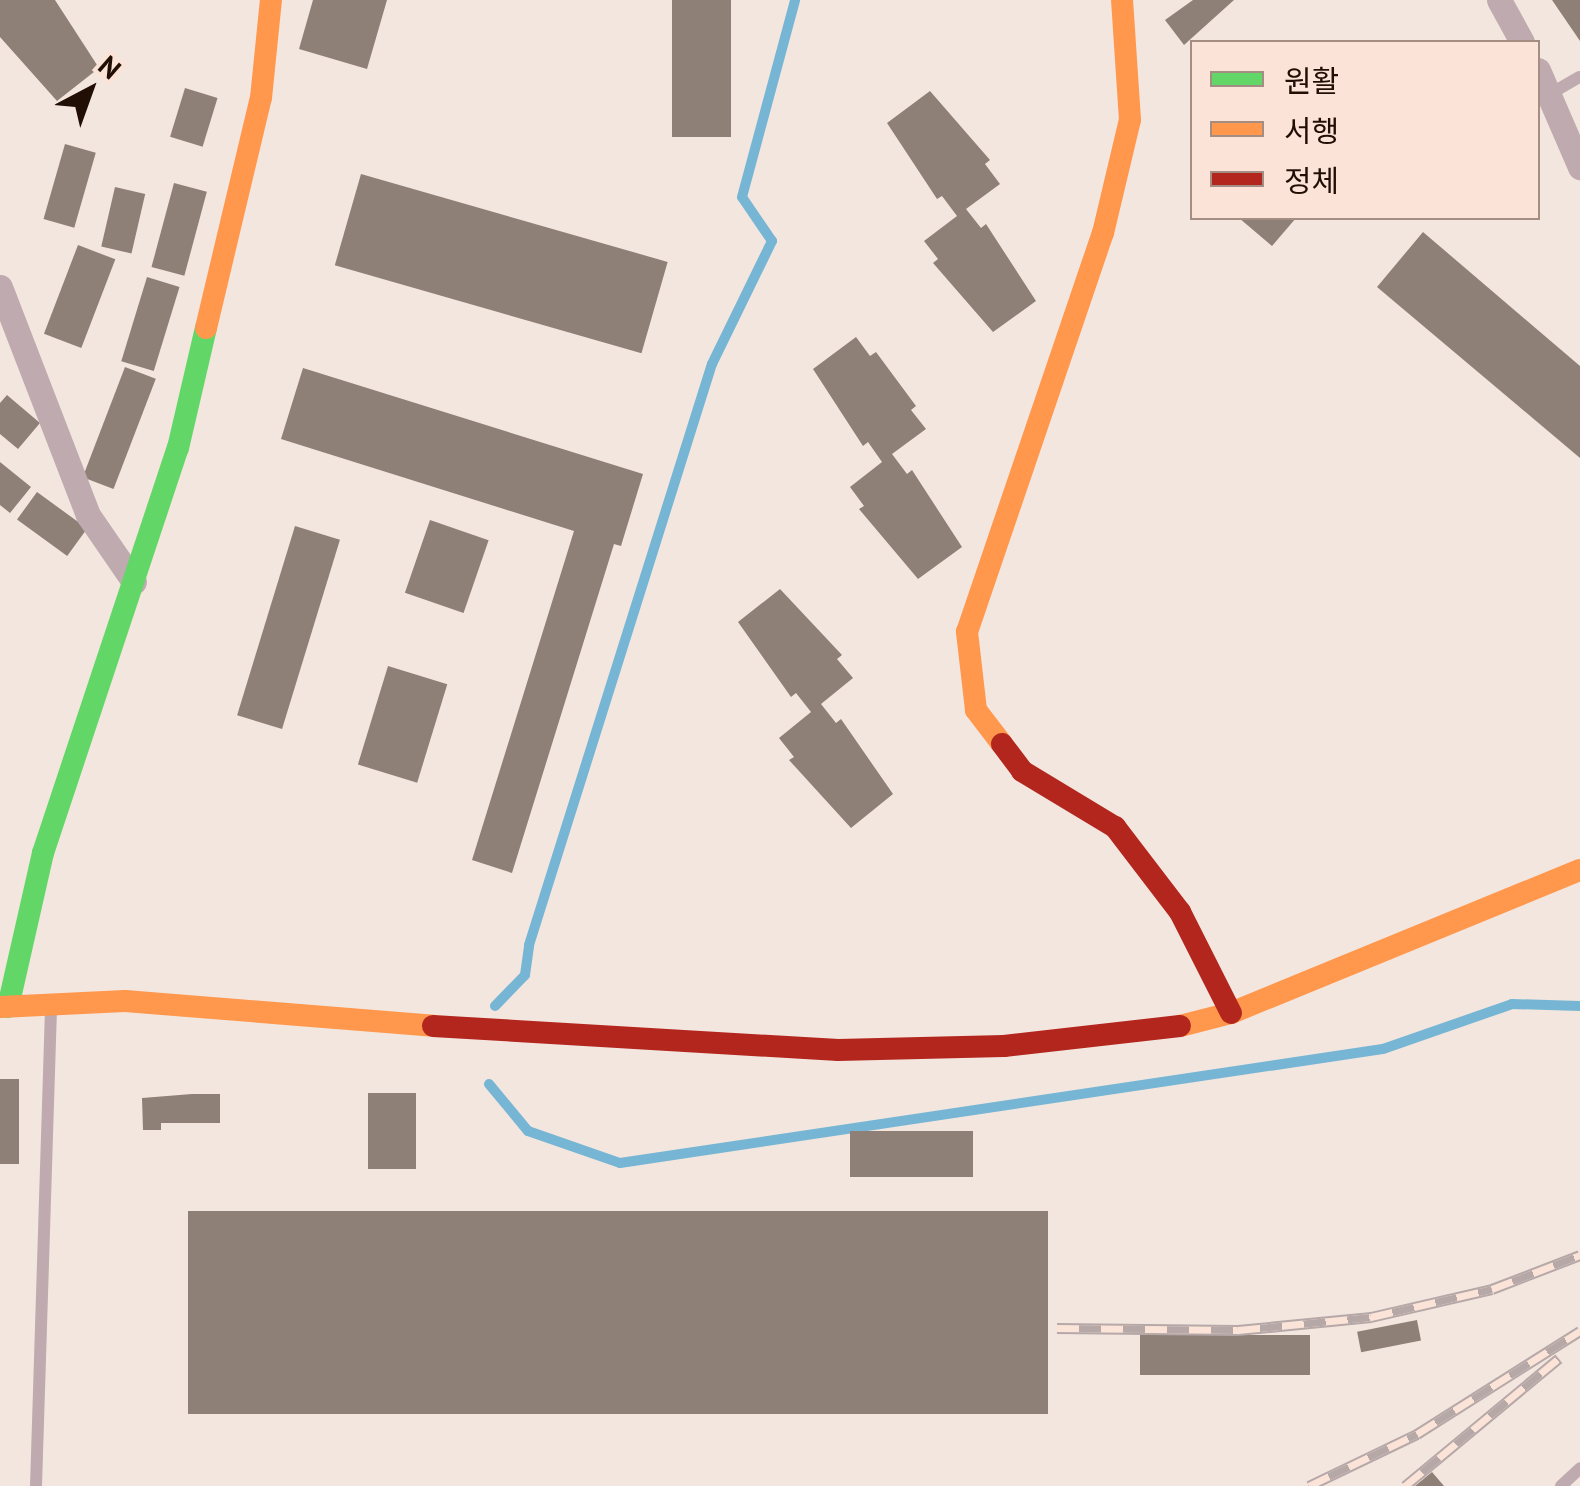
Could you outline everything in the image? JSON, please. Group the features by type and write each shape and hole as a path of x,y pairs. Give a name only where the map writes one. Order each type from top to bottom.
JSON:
{"street":[{"path":"271,0 261,98 178,448 43,853 4,1007 125,1001 838,1050 1004,1046 1166,1030 1231,1013 1580,870"},
{"path":"1122,0 1130,120 1103,233 1016,504 967,632 976,710 1022,771 1115,826 1180,912 1231,1013"},
{"path":"1499,0 1521,40"},
{"path":"1540,74 1580,167"},
{"path":"0,286 88,515 134,582"}],"lane":[{"path":"1550,94 1580,76"},
{"path":"36,1486 52,1005"},
{"path":"1561,1486 1580,1468"}],"building":[{"path":"0,0 55,0 99,68 57,101 0,37"},
{"path":"313,0 387,0 367,69 299,49"},
{"path":"672,0 731,0 731,137 672,137"},
{"path":"1193,0 1234,0 1184,45 1165,20"},
{"path":"1552,0 1580,0 1580,41"},
{"path":"185,88 218,98 203,147 170,137"},
{"path":"930,91 990,160 985,164 1000,184 966,209 981,228 986,224 1036,301 993,332 933,263 938,259 924,241 957,216 942,196 937,199 887,123"},
{"path":"65,144 96,153 74,228 44,219"},
{"path":"361,174 668,262 641,353 335,265"},
{"path":"174,183 207,192 184,276 151,267"},
{"path":"115,187 145,194 131,253 101,246"},
{"path":"1241,220 1294,220 1272,246"},
{"path":"1423,232 1580,366 1580,458 1377,287"},
{"path":"78,245 115,259 81,348 44,334"},
{"path":"147,277 180,287 154,371 121,361"},
{"path":"856,337 870,356 876,352 916,406 911,410 926,429 892,454 907,474 912,470 962,547 918,579 859,509 864,506 850,487 882,462 868,442 863,446 813,369"},
{"path":"125,367 156,379 114,489 83,477"},
{"path":"303,368 643,474 621,546 614,544 512,873 472,860 574,531 281,439"},
{"path":"7,395 40,423 18,449 0,434 0,403"},
{"path":"0,462 31,487 10,513 0,505"},
{"path":"37,492 87,528 67,556 17,520"},
{"path":"430,520 489,540 464,613 405,593"},
{"path":"295,526 340,540 282,729 237,715"},
{"path":"780,589 842,655 837,659 853,678 821,704 836,723 841,719 893,794 851,828 789,760 794,757 779,738 811,712 796,693 791,697 738,622"},
{"path":"388,666 447,684 417,783 358,764"},
{"path":"0,1079 19,1079 19,1164 0,1164"},
{"path":"368,1093 416,1093 416,1169 368,1169"},
{"path":"220,1094 220,1123 161,1123 161,1130 143,1130 142,1098"},
{"path":"850,1131 973,1131 973,1177 850,1177"},
{"path":"188,1211 1048,1211 1048,1414 188,1414"},
{"path":"1417,1320 1421,1341 1361,1352 1357,1332"},
{"path":"1140,1335 1310,1335 1310,1375 1140,1375"},
{"path":"1432,1472 1444,1486 1415,1486"}],"waterway":[{"path":"495,1006 525,975 529,945 712,364 772,241 742,197 795,0"},
{"path":"489,1084 528,1131 620,1163 1383,1049 1512,1004 1580,1006"}],"railway":[{"path":"1057,1328 1238,1330 1371,1317 1492,1289 1580,1255"},
{"path":"1309,1486 1417,1434 1580,1331"},
{"path":"1405,1486 1559,1358"}],"traffic: fast":[{"path":"8,1007 43,853 178,448 206,328"}],"traffic: slow":[{"path":"206,328 261,98 271,0"},
{"path":"1002,744 976,710 967,632 1103,233 1130,120 1122,0"},
{"path":"1180,1026 1231,1013 1580,870"},
{"path":"0,1007 125,1001 433,1026"}],"traffic: jam":[{"path":"1002,744 1022,771 1115,827 1180,912 1231,1013"},
{"path":"433,1026 838,1050 1004,1046 1180,1026"}]}
